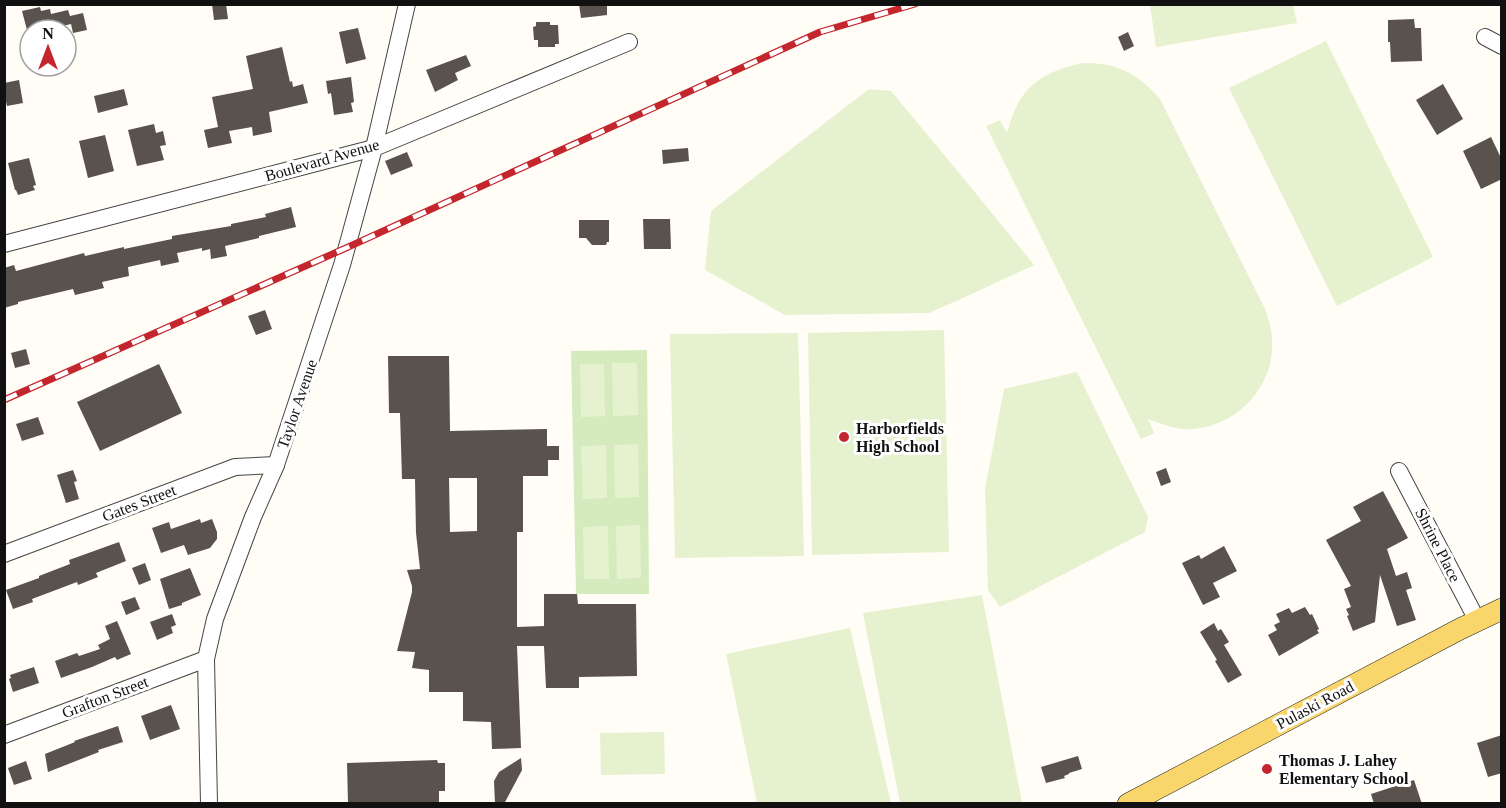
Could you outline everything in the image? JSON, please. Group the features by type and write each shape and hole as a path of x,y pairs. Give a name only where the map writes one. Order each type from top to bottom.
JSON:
{"main road":[{"name":"Pulaski Road","path":"1128,804 1477,620 1502,609"}],"street":[{"name":"Taylor Avenue","path":"209,804 206,659 215,619 253,517 276,465 342,265 374,148 407,4"},
{"path":"1485,37 1502,46"},
{"name":"Boulevard Avenue","path":"4,244 374,148 629,42"},
{"name":"Gates Street","path":"4,554 235,467 276,465"},
{"name":"Shrine Place","path":"1399,471 1477,620"},
{"name":"Grafton Street","path":"4,735 206,659"}],"green space":[{"path":"1150,5 1293,5 1297,23 1156,47"},
{"path":"1326,41 1433,257 1337,306 1229,88"},
{"path":"1083,63 1106,65 1126,71 1143,82 1160,99 1265,309 1272,341 1267,373 1260,387 1239,411 1209,426 1181,429 1148,419 1154,433 1141,439 986,126 1000,120 1007,133 1018,104 1033,85 1054,72"},
{"path":"869,89 891,91 1034,265 929,313 785,315 705,270 711,211"},
{"path":"944,330 949,552 812,555 808,333"},
{"path":"798,333 804,556 675,558 670,334"},
{"path":"647,350 649,594 576,594 571,351"},
{"path":"612,363 637,363 638,415 613,416"},
{"path":"580,364 604,364 605,416 581,417"},
{"path":"1077,372 1148,517 1145,532 1000,607 988,590 985,489 1004,389"},
{"path":"638,444 639,497 615,498 614,445"},
{"path":"606,445 607,498 583,499 581,446"},
{"path":"640,525 641,578 617,579 616,526"},
{"path":"608,526 609,579 584,579 583,527"},
{"path":"982,595 1022,803 900,803 863,613"},
{"path":"850,628 891,803 757,803 726,654"},
{"path":"664,732 665,774 601,775 600,733"}],"building":[{"path":"212,4 226,4 228,19 214,20"},
{"path":"579,4 607,4 607,15 581,18"},
{"path":"40,7 41,11 50,9 51,14 68,10 70,16 83,13 87,30 78,32 78,18 24,18 22,11"},
{"path":"1414,19 1415,28 1421,28 1422,61 1391,62 1388,20"},
{"path":"536,22 550,22 550,25 558,25 559,44 555,44 555,47 538,47 538,40 534,40 533,27 536,26"},
{"path":"358,28 366,59 346,64 339,32"},
{"path":"1128,32 1134,46 1124,51 1118,37"},
{"path":"282,47 290,82 292,81 293,87 303,84 308,103 269,112 272,132 253,136 252,127 229,131 232,143 208,148 204,130 218,127 212,97 253,89 246,56"},
{"path":"466,55 471,66 455,73 458,80 435,92 426,70"},
{"path":"351,77 353,112 334,115 331,93 328,94 326,81"},
{"path":"19,80 23,103 7,106 4,83"},
{"path":"1443,84 1463,119 1437,135 1416,100"},
{"path":"124,89 128,105 98,113 94,96"},
{"path":"154,124 156,133 163,131 166,145 160,146 164,160 137,166 128,130"},
{"path":"105,135 114,171 88,178 79,141"},
{"path":"1491,137 1502,160 1502,179 1481,189 1463,151"},
{"path":"688,148 689,161 663,164 662,150"},
{"path":"407,152 413,166 391,175 385,161"},
{"path":"29,158 36,185 33,186 35,190 18,195 8,163"},
{"path":"291,207 296,227 225,246 227,256 211,259 210,249 202,251 202,248 177,253 179,262 161,266 160,260 128,267 129,276 102,282 104,288 75,295 73,289 18,302 18,304 4,308 4,268 14,265 16,271 84,253 85,256 172,239 172,236 231,226 231,224 266,217 265,214"},
{"path":"643,219 670,219 671,249 644,249"},
{"path":"579,220 609,220 609,242 606,245 592,245 586,238 579,238"},
{"path":"265,310 272,329 256,335 248,316"},
{"path":"26,349 30,364 15,368 11,353"},
{"path":"388,356 449,356 450,431 547,429 547,446 559,446 559,460 548,460 548,476 523,476 523,532 517,532 517,627 544,626 544,594 577,594 578,604 636,604 637,676 579,677 579,688 546,688 544,646 517,646 521,748 492,749 491,722 463,721 463,692 429,692 429,670 412,668 415,652 397,651 412,592 407,570 420,569 416,533 415,479 402,479 400,413 389,413","holes":["449,478 477,478 477,531 450,532"]},
{"path":"159,364 182,413 100,451 77,402"},
{"path":"38,417 44,434 22,441 16,424"},
{"path":"1166,468 1171,482 1161,486 1156,472"},
{"path":"73,470 79,499 66,503 57,475"},
{"path":"1383,491 1408,538 1387,549 1396,576 1407,572 1412,588 1406,590 1416,620 1397,626 1380,575 1375,622 1353,631 1346,609 1351,607 1344,589 1351,586 1326,540 1361,521 1353,507"},
{"path":"200,519 201,523 212,519 217,532 217,539 210,548 188,555 184,545 161,553 152,528 169,522 171,529"},
{"path":"119,542 126,561 96,573 98,577 78,585 77,582 32,599 33,602 13,609 6,590 70,564 69,560"},
{"path":"1224,546 1237,571 1213,583 1220,597 1203,605 1182,563 1199,555 1201,559"},
{"path":"145,563 151,580 139,585 132,568"},
{"path":"190,568 201,595 169,609 160,579"},
{"path":"135,597 140,609 126,615 121,602"},
{"path":"1305,607 1310,615 1312,614 1319,633 1279,656 1268,635 1277,630 1274,625 1280,622 1276,614 1289,608 1292,613"},
{"path":"172,614 176,625 171,627 173,633 157,640 150,622"},
{"path":"117,621 131,654 117,660 115,657 61,678 55,661 77,653 79,656 100,649 98,645 110,639 105,626"},
{"path":"1214,623 1218,631 1221,629 1229,642 1224,645 1242,675 1228,683 1200,632"},
{"path":"34,667 39,683 13,692 10,675"},
{"path":"171,705 180,729 150,740 141,716"},
{"path":"118,726 123,742 98,750 99,752 48,772 45,754"},
{"path":"1502,735 1502,773 1488,777 1477,743"},
{"path":"1078,756 1082,769 1069,773 1064,776 1065,778 1046,783 1041,767"},
{"path":"521,758 522,770 504,804 495,804 494,781 499,772"},
{"path":"437,760 438,763 445,763 445,791 439,791 439,804 348,804 347,763"},
{"path":"26,761 32,779 14,785 8,768"},
{"path":"1414,780 1422,804 1374,804 1371,794"}],"railway":[{"path":"4,400 346,248 820,32 915,4"}],"place":[{"name":"Harborfields High School","path":"844,437"},
{"name":"Thomas J. Lahey Elementary School","path":"1267,769"}]}
